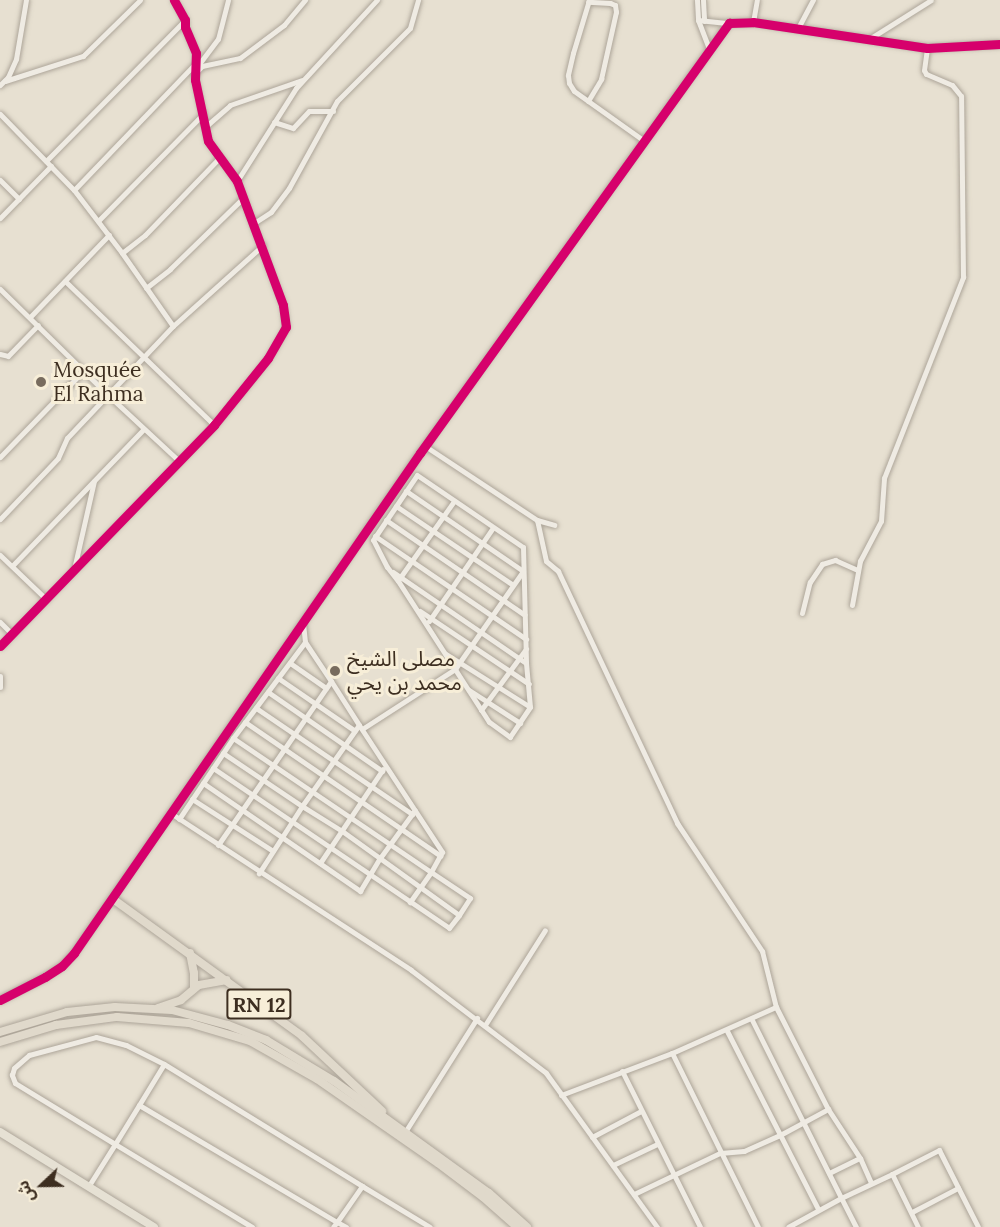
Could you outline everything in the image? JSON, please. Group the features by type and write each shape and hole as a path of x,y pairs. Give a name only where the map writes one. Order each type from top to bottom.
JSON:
{"highway":[{"name":"RN 12","path":"114,899 302,1036 374,1102 392,1123 489,1193 527,1227"},
{"path":"190,953 194,966 194,988"},
{"path":"157,1008 182,1000 194,988 210,982 227,980"},
{"path":"0,1032 40,1018 92,1008 157,1008 228,1025 266,1040 334,1081 392,1123"},
{"path":"0,1042 56,1025 117,1017 189,1023 250,1041 316,1079 438,1163 483,1197 517,1227"}],"main road":[{"path":"0,1132 154,1227"}],"street":[{"path":"2,83 15,59 26,0"},
{"path":"2,83 83,56 140,0"},
{"path":"0,646 214,425 268,358 286,327 283,305 263,245 237,181 208,141 194,69 196,53 184,27 185,20 174,0"},
{"path":"74,190 194,69 219,39 228,0"},
{"path":"194,69 240,58 284,25 305,0"},
{"path":"237,181 303,79 377,0"},
{"path":"254,223 271,212 289,188 337,101 363,72 410,28 418,0"},
{"path":"697,0 709,48"},
{"path":"701,21 704,0"},
{"path":"753,22 756,0"},
{"path":"798,28 813,0"},
{"path":"869,39 931,0"},
{"path":"588,101 601,79 616,12 615,5 610,3 589,1 567,75 574,91 588,101 643,140"},
{"path":"46,161 185,20"},
{"path":"701,21 753,22 927,48 1000,44"},
{"path":"0,1000 63,966 114,899 425,446 729,23"},
{"path":"852,605 857,570 881,521 887,469 963,277 961,96 952,85 926,74 924,70 927,48"},
{"path":"205,128 230,105 303,79"},
{"path":"274,122 292,129 309,111 333,111"},
{"path":"98,220 204,113"},
{"path":"0,114 74,190 109,235 173,326"},
{"path":"122,253 145,235 219,158"},
{"path":"0,218 51,166"},
{"path":"0,180 19,199"},
{"path":"146,288 170,269 243,198"},
{"path":"30,317 109,235"},
{"path":"0,519 58,458 67,438 173,326 263,245"},
{"path":"65,280 214,425"},
{"path":"0,289 179,461"},
{"path":"0,354 8,356 38,325"},
{"path":"0,457 83,370"},
{"path":"12,566 144,429"},
{"path":"425,446 537,520 554,525"},
{"path":"400,579 489,722 510,737 530,707 526,663 523,547 492,529 417,475 373,540 387,567 400,579 441,604 526,663"},
{"path":"73,570 94,481"},
{"path":"406,491 523,571"},
{"path":"400,579 454,501"},
{"path":"396,506 513,585"},
{"path":"387,520 525,615"},
{"path":"537,520 546,561 558,571 677,823 762,951 776,1007 828,1109 860,1158 871,1183"},
{"path":"427,625 492,529"},
{"path":"375,536 526,639"},
{"path":"0,555 46,598"},
{"path":"802,612 810,582 822,564 835,560 857,570"},
{"path":"259,873 302,806 355,731 455,669 523,571"},
{"path":"416,608 529,684"},
{"path":"0,622 12,634"},
{"path":"303,623 305,642 384,768 442,852 410,902"},
{"path":"179,819 233,738 305,642"},
{"path":"481,710 527,648"},
{"path":"444,653 530,707"},
{"path":"290,663 326,688"},
{"path":"0,676 0,687"},
{"path":"278,678 355,731"},
{"path":"218,845 331,681"},
{"path":"468,689 520,723"},
{"path":"268,692 345,745 384,768"},
{"path":"256,708 372,787 413,812"},
{"path":"245,722 441,856"},
{"path":"213,768 449,928 459,915 470,898 233,738"},
{"path":"224,753 342,831 459,915"},
{"path":"320,863 384,768"},
{"path":"203,783 360,891 413,812"},
{"path":"192,799 273,852"},
{"path":"172,814 259,873 343,924 477,1018 546,1073 657,1227"},
{"path":"485,1025 545,930"},
{"path":"561,1095 727,1031 776,1007"},
{"path":"405,1132 477,1018"},
{"path":"752,1020 856,1227"},
{"path":"727,1031 818,1209"},
{"path":"252,1227 15,1083 12,1075 14,1068 29,1055 96,1037 126,1045 164,1064 430,1227"},
{"path":"672,1053 758,1227"},
{"path":"88,1187 164,1064"},
{"path":"622,1071 700,1227"},
{"path":"139,1105 335,1224 346,1227"},
{"path":"634,1194 720,1154 744,1151 803,1124 828,1109"},
{"path":"592,1137 641,1112"},
{"path":"613,1165 657,1144"},
{"path":"791,1227 818,1209 939,1150 978,1227"},
{"path":"829,1173 860,1158"},
{"path":"892,1174 918,1227"},
{"path":"335,1224 362,1186"},
{"path":"912,1212 958,1188"}],"cycle path":[{"path":"0,646 214,425 268,358 286,327 283,305 237,181 208,141 195,80 196,53 185,27 185,20 174,0"},
{"path":"0,1000 45,977 62,966 74,953 420,453 729,23 753,22 927,48 1000,44"}],"place":[{"name":"Mosquée El Rahma","path":"41,382"},
{"name":"مصلى الشيخ محمد بن يحي","path":"335,671"}]}
